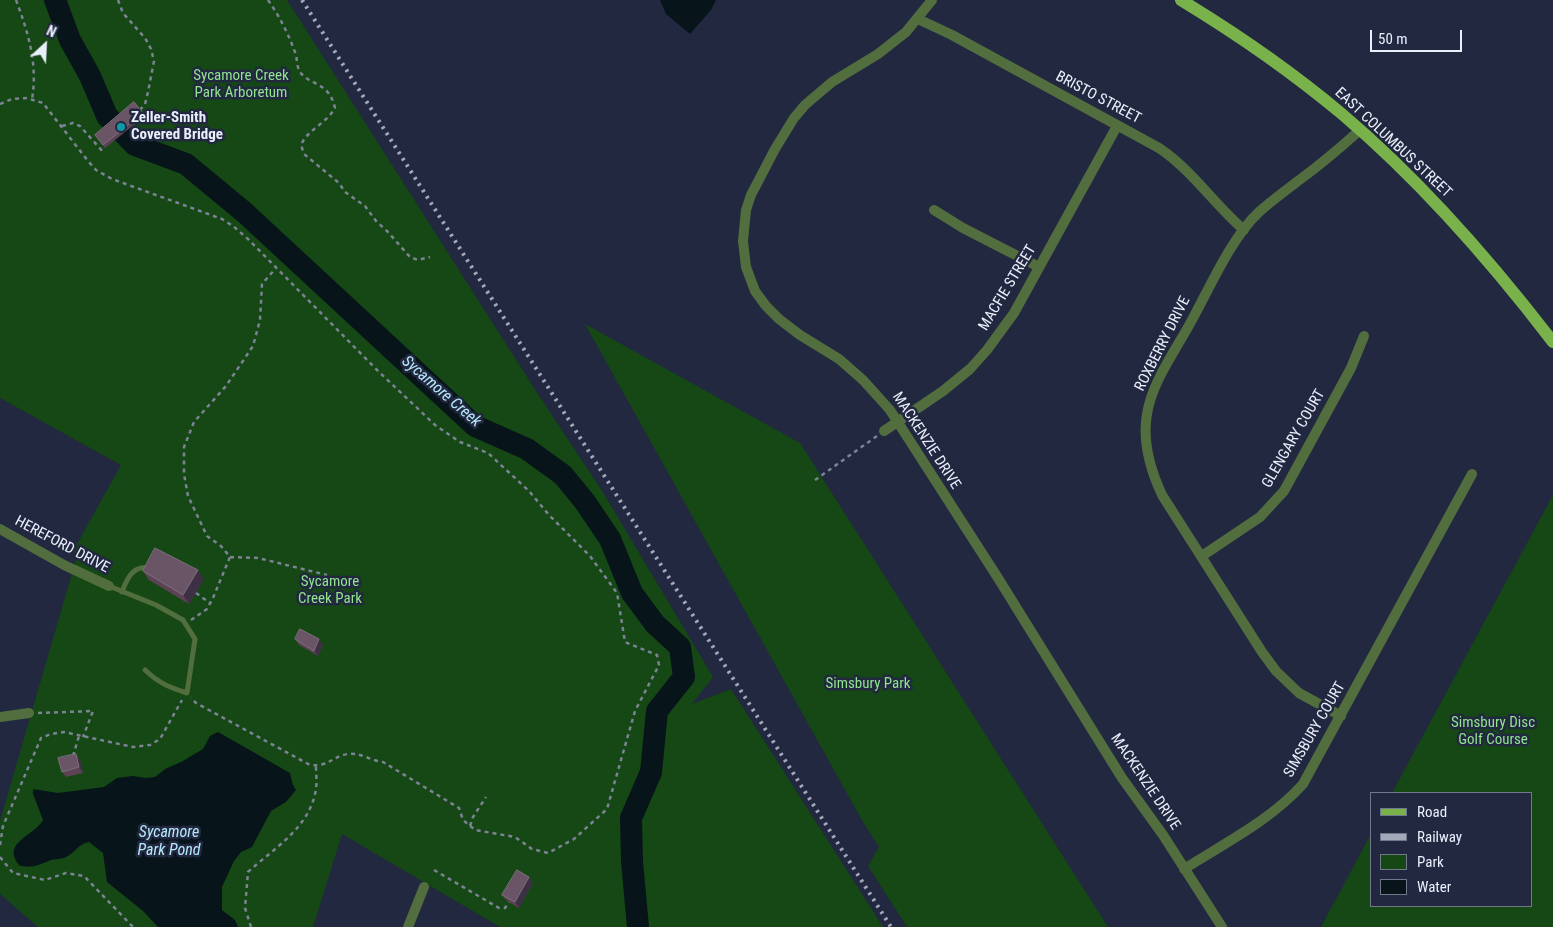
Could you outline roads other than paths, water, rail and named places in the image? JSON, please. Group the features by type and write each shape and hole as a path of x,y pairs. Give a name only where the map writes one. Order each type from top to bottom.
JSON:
{"main road":[{"name":"EAST COLUMBUS STREET","path":"1181,0 1279,65 1360,130 1472,242 1553,342"}],"street":[{"name":"MACKENZIE DRIVE","path":"932,0 918,19 892,43 818,93 794,118 751,195 743,225 746,266 755,291 778,319 839,359 879,396 898,422 998,578 1122,778 1163,835 1222,927"},
{"name":"BRISTO STREET","path":"918,19 952,35 1173,157 1244,230"},
{"name":"MACFIE STREET","path":"884,431 943,391 970,369 1004,328 1117,126"},
{"name":"ROXBERRY DRIVE","path":"1341,716 1299,693 1276,671 1262,652 1174,515 1157,484 1147,449 1146,431 1147,412 1159,379 1231,249 1244,230 1259,212 1331,156 1360,130"},
{"path":"934,210 963,228 1039,267"},
{"name":"GLENGARY COURT","path":"1202,556 1260,517 1284,491 1351,368 1364,336"},
{"name":"SIMSBURY COURT","path":"1184,869 1273,812 1289,799 1307,777 1472,474"},
{"name":"HEREFORD DRIVE","path":"0,530 64,565 109,586"},
{"path":"0,717 29,713"},
{"path":"408,927 424,887"}],"lane":[{"path":"122,592 126,580 133,571 140,568 154,570"},
{"path":"109,586 183,620 195,638 187,693 162,684 144,670"}],"water":[{"path":"660,0 716,0 711,10 690,34 666,14"},
{"name":"Sycamore Park Pond","path":"218,732 290,773 296,790 286,802 271,811 252,847 241,852 234,861 222,887 222,910 235,920 238,927 158,927 143,911 107,882 103,853 89,842 64,858 51,860 39,865 20,866 15,858 14,851 16,846 39,826 43,820 33,794 33,789 58,793 104,787 117,778 133,776 155,777 165,769 203,749 210,736"}],"waterway":[{"name":"Sycamore Creek","path":"55,0 70,40 90,76 107,116 135,145 186,164 244,212 475,426 527,449 563,475 585,502 610,539 632,593 655,624 680,647 684,677 657,711 651,772 631,818 632,862 638,927"}],"railway":[{"path":"302,0 891,927"}],"place":[{"name":"Zeller-Smith Covered Bridge","path":"121,127"}],"park label":[{"name":"Sycamore Creek Park Arboretum","path":"241,84"},
{"name":"Sycamore Creek Park","path":"330,590"},
{"name":"Simsbury Park","path":"868,684"},
{"name":"Simsbury Disc Golf Course","path":"1493,732"}]}
